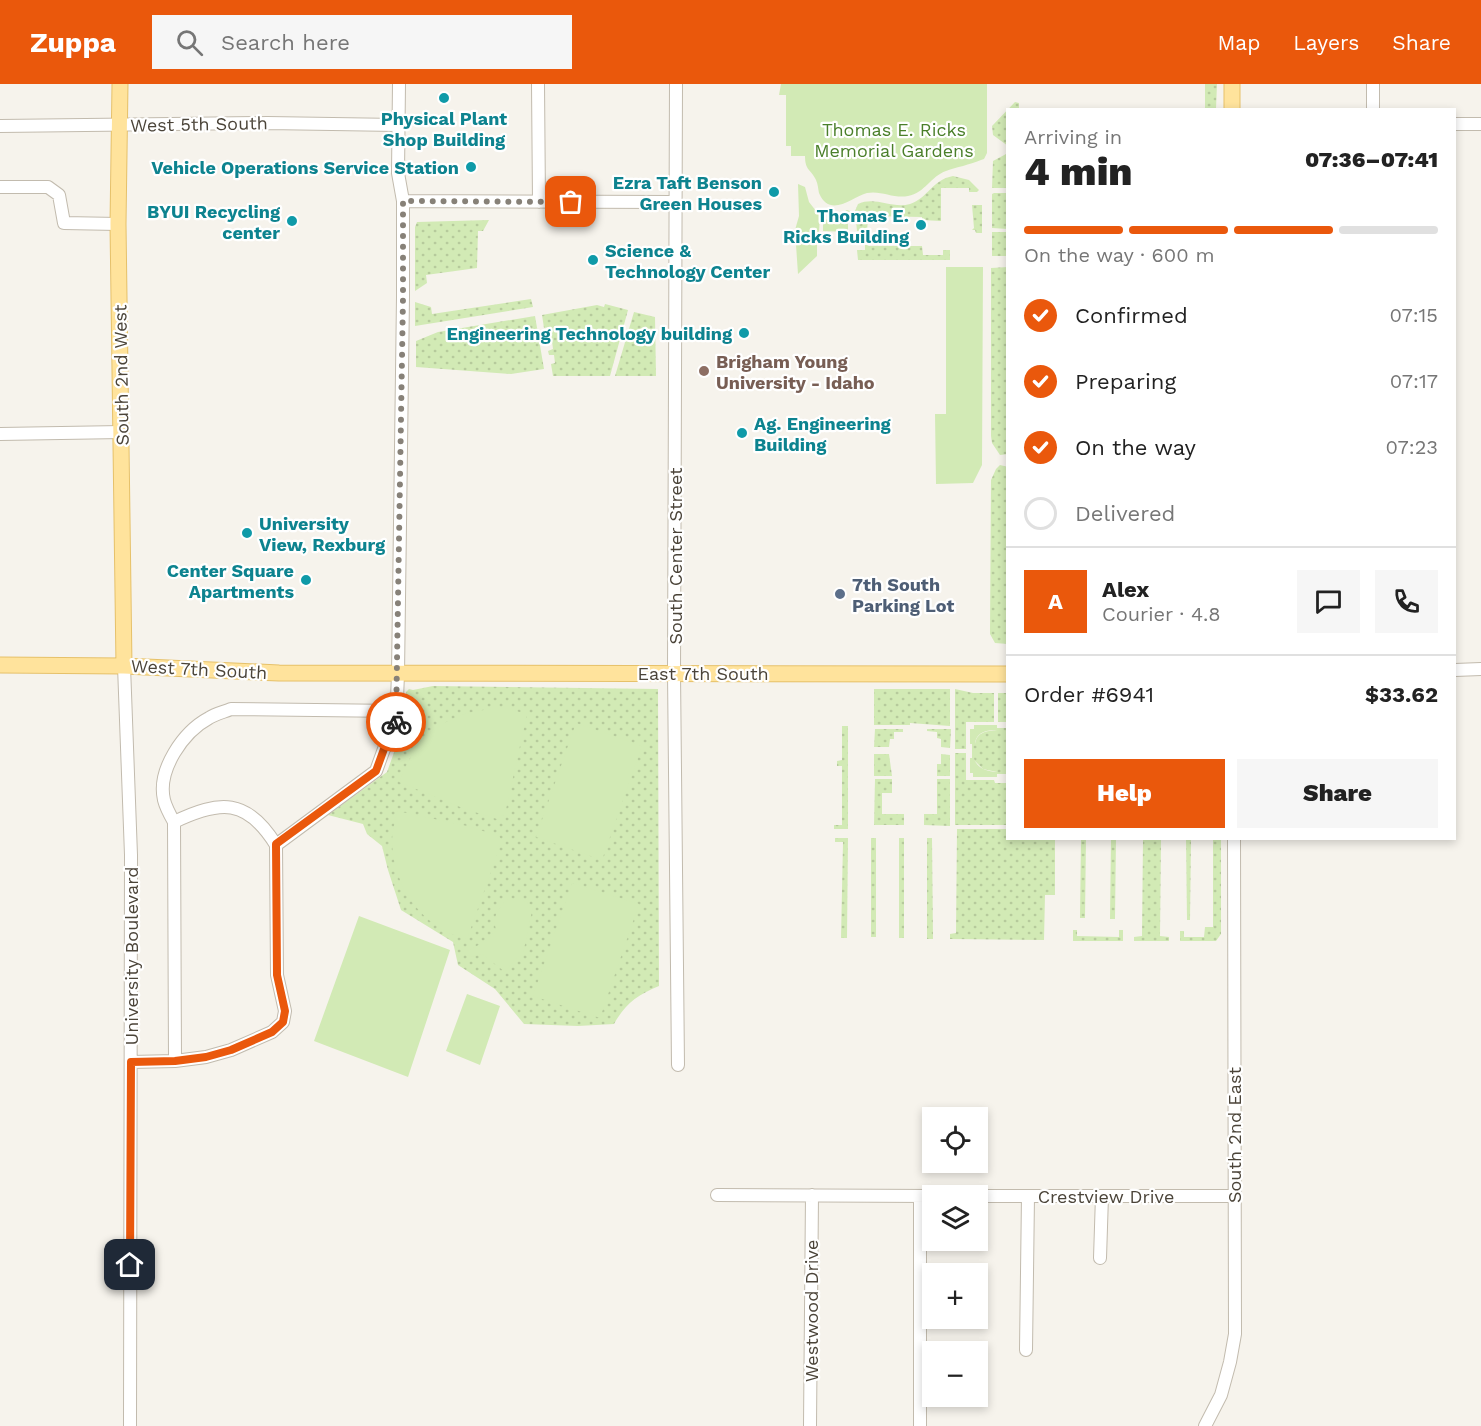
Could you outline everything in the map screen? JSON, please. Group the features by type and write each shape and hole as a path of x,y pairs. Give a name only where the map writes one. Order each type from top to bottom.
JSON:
{"main road":[{"name":"South 2nd West","path":"120,84 118,224 124,666"},
{"path":"1232,84 1232,108"},
{"name":"West 7th South","path":"0,665 124,666 267,673 398,674"},
{"name":"East 7th South","path":"398,674 1006,674"}],"street":[{"path":"276,844 376,771 384,749 394,736 398,674 403,201 398,173 399,84"},
{"path":"538,84 539,202"},
{"name":"South Center Street","path":"676,84 674,673 678,1065"},
{"path":"1373,84 1373,108"},
{"name":"West 5th South","path":"0,126 267,123 398,125"},
{"path":"1456,124 1481,124"},
{"path":"0,187 48,187 59,195 64,223 118,224"},
{"path":"403,201 674,202"},
{"path":"0,434 122,432"},
{"name":"University Boulevard","path":"124,666 131,855 130,1426"},
{"path":"1456,670 1481,669"},
{"path":"175,1061 174,822 163,798 165,778 172,754 189,733 209,717 231,710 397,711"},
{"path":"131,1062 175,1061 206,1057 231,1050 272,1032 283,1022 285,1011 277,975 276,844 265,827 250,814 229,807 211,807 174,822"},
{"name":"South 2nd East","path":"1205,1426 1221,1395 1235,1334 1234,840"},
{"path":"717,1195 920,1196 920,1426"},
{"name":"Westwood Drive","path":"810,1426 812,1196"},
{"name":"Crestview Drive","path":"988,1196 1234,1196"},
{"path":"1026,1350 1028,1196"},
{"path":"1100,1258 1101,1196"}],"green space":[{"name":"Thomas E. Ricks Memorial Gardens","path":"781,84 987,84 987,153 984,159 941,173 924,188 908,196 867,193 842,204 829,205 819,193 816,180 806,165 805,156 791,156 791,146 786,146 786,95 779,95"},
{"path":"1205,84 1217,84 1216,108 1205,108"},
{"path":"1015,102 1019,103 1019,108 1009,108"},
{"path":"1006,111 1006,145 993,135 992,126"},
{"path":"1006,154 1006,188 992,188 993,161"},
{"path":"953,176 969,180 979,190 969,192 969,188 941,188 941,221 922,220 922,217 868,216 867,232 857,231 855,211 858,204 871,201 897,205 910,204 921,198 940,181"},
{"path":"798,184 805,187 809,202 820,216 817,256 798,274 795,230 799,216"},
{"path":"1006,193 1006,229 992,228 992,194"},
{"path":"972,205 982,205 982,233 972,230 974,228"},
{"path":"850,211 852,223 848,223 848,232 823,231 823,220 839,218 841,213"},
{"path":"489,220 483,231 478,231 477,268 426,275 427,283 415,291 415,227 417,222"},
{"path":"992,232 1006,232 1006,256 992,256"},
{"path":"865,244 869,246 922,246 923,255 943,255 943,250 950,250 950,260 858,260 857,250 865,250"},
{"path":"946,267 983,267 982,465 973,483 936,484 935,414 946,414"},
{"path":"1006,267 1006,454 1000,455 992,443 991,436 991,268"},
{"path":"531,299 533,307 415,326 415,302 431,307 432,314"},
{"path":"605,304 628,310 610,376 553,376 551,364 555,363 554,355 549,355 548,351 553,349 552,341 547,341 546,336 550,335 549,327 544,328 542,315 597,305 604,307"},
{"path":"634,312 655,317 656,376 615,376"},
{"path":"535,316 544,369 511,374 416,367 416,341 438,332"},
{"path":"1000,465 1006,466 1006,644 995,643 990,634 991,480"},
{"path":"433,686 658,689 659,986 632,1001 614,1024 578,1026 524,1024 495,989 458,965 453,942 401,910 382,846 367,834 363,824 328,815 387,772 405,722 406,692 409,689"},
{"path":"874,689 950,689 950,726 910,723 910,725 874,725"},
{"path":"955,689 973,693 994,693 994,722 966,722 966,749 955,749"},
{"path":"998,693 1006,693 1006,722 998,722"},
{"path":"491,709 508,709 527,714 505,814 497,819 465,809 399,782 414,753 433,731 459,716"},
{"path":"576,723 642,746 602,860 536,837"},
{"path":"974,725 997,725 997,730 983,732 977,737 975,744 970,744 970,729 974,729"},
{"path":"842,726 848,726 848,829 834,829 834,825 842,825 842,766 837,766 837,761 842,760"},
{"path":"997,728 1006,728 1006,774 997,774 997,772 983,769 972,758 972,744 975,744 978,737 986,732 997,730"},
{"path":"875,729 903,729 903,732 894,732 894,739 890,739 889,747 874,747"},
{"path":"927,729 951,729 950,748 941,747 941,739 937,738 937,732 927,731"},
{"path":"955,753 966,753 966,780 994,780 995,783 1006,783 1006,825 955,825"},
{"path":"874,754 889,754 892,776 874,776"},
{"path":"941,754 950,755 950,776 937,776 937,764 941,764"},
{"path":"970,758 974,758 977,765 983,769 997,772 997,777 973,777 973,773 970,773"},
{"path":"875,779 892,779 892,793 882,793 882,814 904,814 904,825 874,825"},
{"path":"937,779 950,779 950,826 924,825 924,814 937,814"},
{"path":"397,811 467,826 499,836 502,841 467,939 451,934 424,916 405,891 398,876 392,843"},
{"path":"957,829 1006,829 1006,840 1055,840 1055,895 1045,895 1044,940 950,939 950,934 956,933"},
{"path":"835,838 848,838 847,938 841,938 843,842 835,842"},
{"path":"871,838 876,838 876,937 871,937"},
{"path":"899,838 904,838 904,938 899,938"},
{"path":"927,838 932,838 933,939 927,939"},
{"path":"1081,840 1086,840 1085,918 1080,918"},
{"path":"1111,840 1116,840 1115,919 1110,919"},
{"path":"1143,840 1161,840 1160,936 1169,937 1169,941 1134,941 1134,937 1142,936"},
{"path":"1186,840 1191,840 1190,920 1187,920"},
{"path":"1213,840 1221,840 1221,934 1216,941 1180,941 1180,931 1184,931 1184,937 1204,937 1205,927 1213,927"},
{"path":"572,883 639,904 600,1018 533,996"},
{"path":"509,898 524,901 533,906 523,954 517,957 505,972 482,954 471,957 466,955 467,951 486,940 496,930 497,912"},
{"path":"359,916 450,950 408,1077 314,1041"},
{"path":"1073,930 1077,930 1077,936 1119,937 1119,930 1123,930 1123,941 1073,941"},
{"path":"467,994 500,1006 480,1065 446,1051"}],"way so far":[{"path":"396,722 403,201 571,202"}],"place":[{"name":"Physical Plant Shop Building","path":"444,98"},
{"name":"Vehicle Operations Service Station","path":"471,167"},
{"name":"Ezra Taft Benson Green Houses","path":"774,192"},
{"name":"BYUI Recycling center","path":"292,221"},
{"name":"Thomas E. Ricks Building","path":"921,225"},
{"name":"Science & Technology Center","path":"593,260"},
{"name":"Engineering Technology building","path":"744,333"},
{"name":"Brigham Young University - Idaho","path":"704,371"},
{"name":"Ag. Engineering Building","path":"742,433"},
{"name":"University View, Rexburg","path":"247,533"},
{"name":"Center Square Apartments","path":"306,580"},
{"name":"7th South Parking Lot","path":"840,594"}],"route":[{"path":"130,1265 131,1062 175,1061 206,1057 231,1050 272,1032 283,1022 285,1011 277,975 276,844 376,771 384,749 394,736 396,722"}]}
